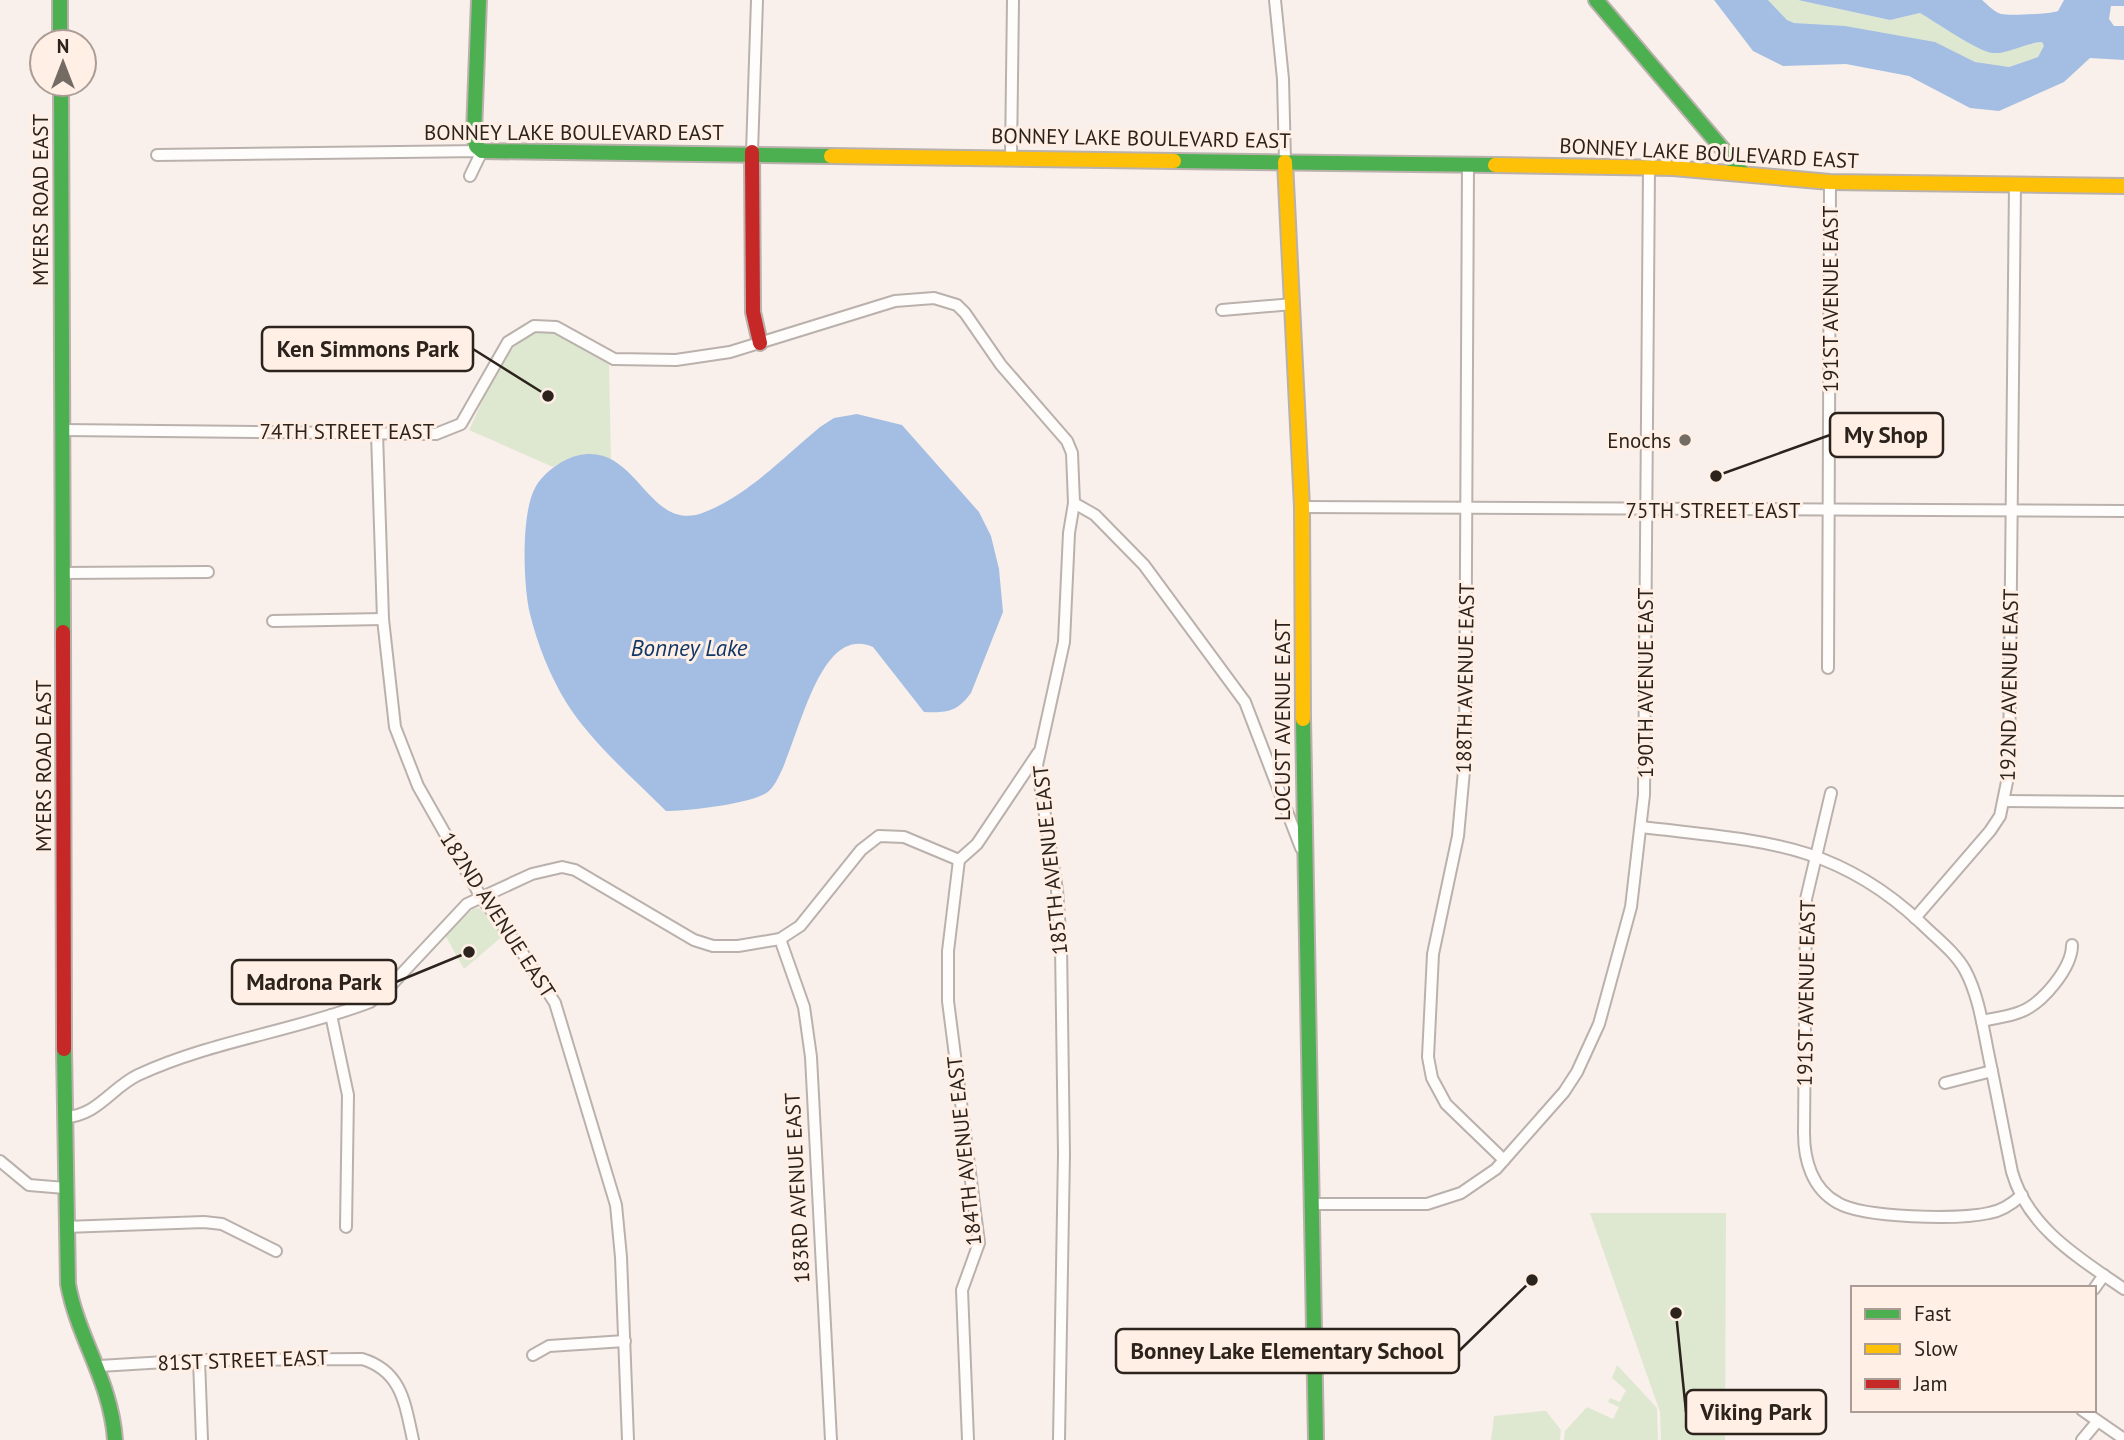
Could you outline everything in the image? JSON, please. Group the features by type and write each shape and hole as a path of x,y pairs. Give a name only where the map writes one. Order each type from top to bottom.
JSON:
{"street":[{"path":"60,0 60,28"},
{"path":"470,176 482,151 477,147 474,133 479,0"},
{"path":"757,0 752,152 753,312 760,343"},
{"path":"1011,157 1013,0"},
{"name":"LOCUST AVENUE EAST","path":"1275,0 1283,79 1302,507 1303,853 1316,1440"},
{"path":"1596,0 1742,173"},
{"name":"MYERS ROAD EAST","path":"61,98 65,1227 71,1301 112,1401 115,1440"},
{"name":"BONNEY LAKE BOULEVARD EAST","path":"157,155 482,151 752,152 1649,168 1742,173 1830,182 2124,186"},
{"name":"188TH AVENUE EAST","path":"1468,165 1463,786 1458,836 1433,954 1428,1057 1432,1078 1446,1104 1504,1160"},
{"name":"190TH AVENUE EAST","path":"1311,1203 1427,1204 1461,1193 1504,1160 1564,1092 1591,1045 1631,907 1642,827 1649,168"},
{"name":"191ST AVENUE EAST","path":"1828,668 1830,182"},
{"name":"192ND AVENUE EAST","path":"1915,918 2000,816 2010,758 2015,184"},
{"name":"74TH STREET EAST","path":"64,430 436,434 456,427 470,412 508,342 534,326 556,327 596,352 626,361 697,358 760,343 869,308 916,298 949,301 957,305 970,320"},
{"path":"1222,310 1293,304"},
{"name":"185TH AVENUE EAST","path":"970,320 1001,365 1067,441 1072,453 1074,503 1069,533 1065,642 1038,753 1059,906 1061,946 1064,1154 1059,1440"},
{"name":"182ND AVENUE EAST","path":"377,433 383,619 390,697 405,756 418,786 481,897 516,943 555,1003 616,1205 628,1440"},
{"path":"1074,503 1095,515 1144,565 1245,702 1303,853"},
{"name":"75TH STREET EAST","path":"1302,507 2124,511"},
{"path":"64,573 208,572"},
{"path":"272,621 383,619"},
{"path":"65,1117 88,1113 128,1081 157,1068 331,1015 378,997 455,915 481,897 532,874 567,867 704,944 738,946 780,939 809,917 861,850 874,838 886,835 904,837 959,860 977,844 1038,753"},
{"name":"191ST AVENUE EAST","path":"1831,793 1815,854 1805,914 1804,1151 1813,1178 1836,1202 1855,1211 1899,1215 1986,1214 2011,1205 2022,1195"},
{"path":"2004,800 2124,802"},
{"path":"1642,827 1785,847 1815,854 1864,877 1915,918 1965,969 1982,1021 2012,1172 2022,1195 2052,1237 2124,1289"},
{"name":"184TH AVENUE EAST","path":"959,860 948,951 948,1001 978,1243 962,1290 968,1440"},
{"name":"183RD AVENUE EAST","path":"780,939 804,1007 811,1057 831,1440"},
{"path":"1982,1021 2020,1012 2030,1006 2069,964 2072,945"},
{"path":"331,1015 348,1095 346,1227"},
{"path":"1945,1083 1992,1071"},
{"path":"0,1161 29,1185 65,1188"},
{"path":"65,1227 204,1222 222,1224 276,1251"},
{"path":"2096,1286 2104,1275"},
{"path":"533,1356 549,1346 625,1341"},
{"name":"81ST STREET EAST","path":"99,1366 199,1360 355,1358 384,1369 401,1391 413,1440"},
{"path":"199,1360 202,1440"},
{"path":"2084,1412 2124,1439"},
{"path":"2082,1440 2097,1422"}],"green space":[{"path":"1768,0 1798,0 1890,20 1920,13 1971,44 1993,51 2042,42 2045,46 2038,57 2009,67 1982,64 1876,32 1794,23 1787,20"},
{"path":"540,331 559,335 609,363 611,460 595,456 581,457 553,467 469,430 506,357 527,336"},
{"path":"479,908 504,935 464,969 445,935 473,909"},
{"path":"1590,1213 1726,1213 1725,1440 1661,1440 1660,1412"},
{"path":"1617,1365 1657,1408 1658,1440 1564,1440 1565,1431 1587,1407 1613,1419 1619,1407 1608,1402 1610,1398 1620,1402 1626,1390 1612,1378"},
{"path":"1546,1411 1561,1430 1560,1440 1491,1440 1494,1416"}],"water":[{"path":"1714,0 1768,0 1787,20 1794,23 1845,26 1935,42 1975,62 2009,67 2038,57 2044,46 2042,42 1993,53 1968,42 1920,13 1890,20 1798,0 1982,0 1998,13 2012,15 2058,11 2064,0 2124,0 2124,6 2111,6 2109,19 2114,26 2124,26 2124,60 2090,58 2064,82 1999,111 1970,108 1909,76 1846,64 1783,66 1753,51"},
{"name":"Bonney Lake","path":"857,414 902,425 979,512 991,536 999,569 1003,612 971,693 956,708 924,712 873,647 852,645 835,654 821,673 780,775 770,790 763,795 736,803 666,811 587,731 566,702 545,659 530,614 526,586 525,531 530,499 535,488 552,468 564,461 576,456 597,455 614,461 669,511 685,516 705,512 751,485 820,427 834,418"}],"traffic: fast":[{"path":"60,0 60,28"},
{"path":"479,0 474,133 476,146 482,151 831,156"},
{"path":"1596,0 1743,173"},
{"path":"61,98 63,632"},
{"path":"1174,161 1495,165"},
{"path":"1303,719 1316,1440"},
{"path":"64,1049 68,1284 79,1323 107,1398 115,1440"}],"traffic: slow":[{"path":"831,156 1174,161"},
{"path":"1285,162 1302,507 1303,719"},
{"path":"1495,165 1673,168 1830,182 2124,186"}],"traffic: jam":[{"path":"752,152 753,312 760,343"},
{"path":"63,632 64,1049"}],"place":[{"name":"Ken Simmons Park","path":"548,396"},
{"name":"Enochs","path":"1685,440"},
{"name":"My Shop","path":"1716,476"},
{"name":"Madrona Park","path":"469,952"},
{"name":"Bonney Lake Elementary School","path":"1532,1280"},
{"name":"Viking Park","path":"1676,1313"}]}
